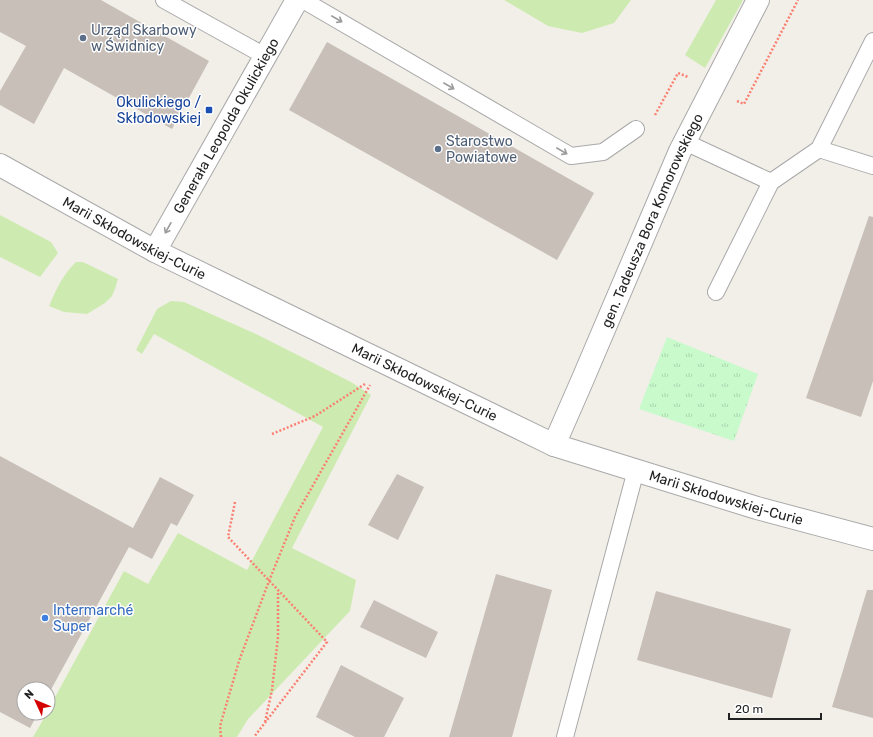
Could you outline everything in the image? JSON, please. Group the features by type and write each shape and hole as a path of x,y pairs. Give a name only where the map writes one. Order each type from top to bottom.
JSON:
{"street":[{"name":"Generała Leopolda Okulickiego","path":"155,251 297,0"},
{"name":"gen. Tadeusza Bora Komorowskiego","path":"554,445 685,142 758,0"},
{"name":"Marii Skłodowskiej-Curie","path":"0,165 155,251 554,445 757,508 873,539"}],"lane":[{"path":"164,0 265,56"},
{"path":"303,0 571,156 603,152 636,128"},
{"path":"716,292 770,182 819,149 873,41"},
{"path":"685,142 770,182"},
{"path":"819,149 873,166"},
{"path":"565,737 636,470"}],"path":[{"path":"220,737 220,726 239,661 295,517 369,383 315,416 272,434"},
{"path":"235,502 228,537 328,642 254,737"},
{"path":"264,724 272,690 278,638 278,590"}],"green space":[{"path":"504,0 631,0 614,23 582,33 548,26"},
{"path":"716,0 743,0 705,68 685,55"},
{"path":"0,215 51,242 58,253 40,277 0,257"},
{"path":"76,262 83,262 118,279 112,296 105,303 87,314 64,312 49,306 57,288"},
{"path":"171,301 184,302 258,335 351,382 371,395 292,548 356,580 350,611 248,719 237,737 33,737 42,721 56,721 56,695 124,571 148,584 178,533 247,570 323,427 154,334 142,354 136,350 157,309"},
{"path":"667,337 758,374 734,441 639,409"}],"building":[{"path":"0,0 101,0 209,61 172,129 64,68 34,124 0,105 0,91 26,46 0,32"},
{"name":"Starostwo Powiatowe","path":"327,42 594,193 557,260 289,110"},
{"path":"869,216 873,217 873,381 861,417 806,398"},
{"name":"Intermarché Super","path":"0,456 133,528 160,477 194,495 177,526 171,523 152,559 129,547 56,681 16,681 16,721 0,712"},
{"path":"397,474 424,487 398,540 368,525"},
{"path":"496,574 552,590 512,737 449,737"},
{"path":"867,590 873,590 873,718 832,707"},
{"path":"656,591 791,629 772,698 637,660"},
{"path":"374,600 438,632 426,658 360,627"},
{"path":"341,665 404,698 384,737 355,737 316,717"},
{"name":"Intermarché Super","path":"17,721 34,721 30,728"}],"place":[{"name":"Urząd Skarbowy w Świdnicy","path":"83,38"},
{"name":"Okulickiego / Skłodowskiej","path":"209,110"},
{"name":"Starostwo Powiatowe","path":"438,149"},
{"name":"Intermarché Super","path":"45,618"}]}
